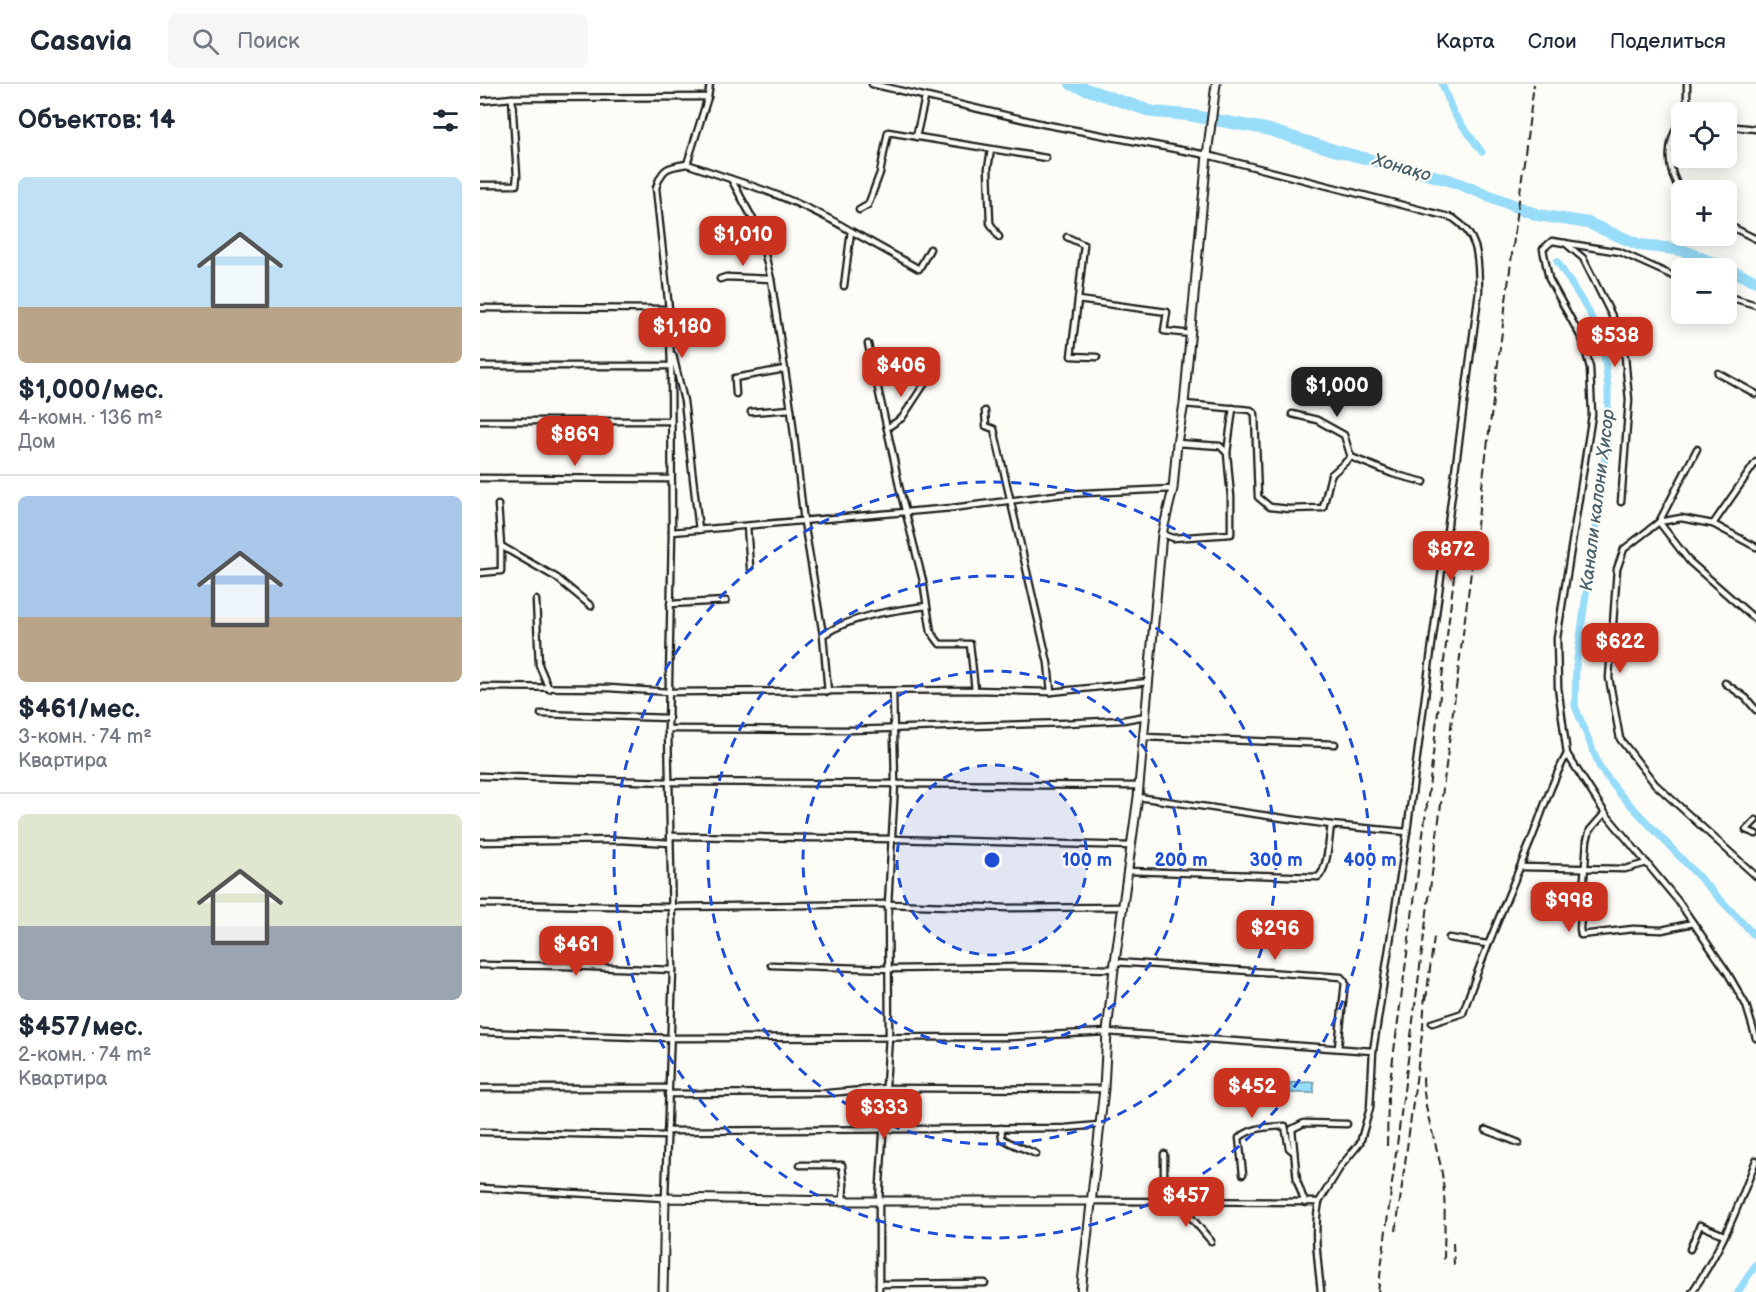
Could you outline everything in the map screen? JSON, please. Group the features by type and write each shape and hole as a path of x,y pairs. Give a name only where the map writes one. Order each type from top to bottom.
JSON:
{"street":[{"path":"687,164 710,84"},
{"path":"872,84 1043,124 1207,154 1453,218 1464,225 1477,249 1479,291 1407,832 1373,1051 1370,1108 1360,1143 1341,1166 1319,1202 1315,1238 1321,1292"},
{"path":"1081,1292 1104,1089 1107,1032 1126,871 1132,846 1138,797 1162,534 1173,489 1177,443 1185,404 1207,154 1216,84"},
{"path":"1686,102 1687,84"},
{"path":"480,101 512,98 708,97"},
{"path":"480,185 516,185 512,98"},
{"path":"916,136 925,98"},
{"path":"1737,127 1756,129"},
{"path":"859,210 868,205 880,173 888,132 1046,158"},
{"path":"1671,145 1668,162 1674,180"},
{"path":"992,150 988,168 990,223 999,237"},
{"path":"663,1292 673,970 668,729 672,532 671,366 669,309 656,188 660,174 670,166 687,164 772,192 823,214 919,268 930,249"},
{"path":"731,179 759,230 771,279 791,409 804,522 823,635 828,692"},
{"path":"1737,230 1756,239"},
{"path":"844,286 851,231"},
{"path":"1067,237 1084,244 1071,356 1097,357"},
{"path":"1671,275 1620,252 1552,241 1543,249 1549,279 1583,341 1590,368 1592,415 1557,638 1558,687 1567,754 1605,813 1693,923 1727,972 1746,1005 1756,1038"},
{"path":"1563,242 1583,258 1614,320 1625,357 1629,400 1621,502"},
{"path":"720,279 726,277 771,279"},
{"path":"1737,299 1756,305"},
{"path":"1078,300 1167,312 1164,331 1191,334"},
{"path":"480,308 669,309"},
{"path":"670,344 684,402 699,530"},
{"path":"868,344 923,581 931,632 937,642 946,645 970,644 975,690"},
{"path":"480,366 671,366"},
{"path":"736,394 735,378 785,369"},
{"path":"1718,373 1756,394"},
{"path":"887,428 902,418 927,380"},
{"path":"1185,404 1251,410 1255,414 1258,497 1270,507 1323,508 1331,475 1351,457"},
{"path":"1162,534 1173,538 1231,534 1231,497 1227,453 1233,408"},
{"path":"751,412 791,409"},
{"path":"985,411 986,426 994,429 1012,501 1048,663 1051,692"},
{"path":"1292,414 1317,420 1344,435 1351,457"},
{"path":"480,422 670,421"},
{"path":"1177,443 1220,446 1227,453"},
{"path":"1697,449 1659,522 1624,549 1617,569 1609,678 1620,739 1655,784 1756,876"},
{"path":"1351,457 1393,474 1425,482"},
{"path":"1713,524 1756,462"},
{"path":"480,478 670,479"},
{"path":"672,532 952,508 1063,494 1173,489"},
{"path":"480,573 501,571 498,505"},
{"path":"1659,522 1681,518 1713,524 1756,547"},
{"path":"1659,522 1690,562 1756,620"},
{"path":"747,526 750,567"},
{"path":"501,546 557,578 591,606"},
{"path":"536,600 539,665 549,689"},
{"path":"670,604 726,601"},
{"path":"823,635 841,624 854,620 926,606"},
{"path":"480,687 609,688 669,692 975,690 1051,692 1149,682"},
{"path":"1725,683 1746,698 1756,710"},
{"path":"879,1292 879,1201 889,1036 888,904 895,784 893,691"},
{"path":"541,714 669,718"},
{"path":"668,729 893,729 1066,723 1123,720 1146,716"},
{"path":"1143,737 1335,744"},
{"path":"1432,1023 1463,1013 1487,944 1558,770 1567,754"},
{"path":"480,776 669,782 1139,786"},
{"path":"1138,797 1331,825 1407,832"},
{"path":"1605,813 1590,830 1581,935 1633,929 1662,930 1693,923"},
{"path":"1756,820 1746,830 1756,834"},
{"path":"1126,871 1318,877 1325,865 1331,825"},
{"path":"670,836 893,839 1132,846"},
{"path":"480,842 619,840 670,843"},
{"path":"1520,867 1625,869 1647,864"},
{"path":"480,904 672,907 888,904 1009,908 1122,907"},
{"path":"1449,938 1487,944"},
{"path":"480,965 673,970"},
{"path":"771,965 890,969 1095,970 1115,966 1341,977 1345,982 1338,1048"},
{"path":"480,1032 670,1038 1009,1037 1107,1032 1373,1051"},
{"path":"480,1088 828,1093 886,1088 1104,1089"},
{"path":"1305,1203 1297,1181 1292,1129 1304,1123 1347,1124"},
{"path":"480,1132 667,1134 1065,1128 1100,1125"},
{"path":"1243,1174 1239,1138 1245,1133 1263,1127 1285,1126 1289,1148 1294,1152"},
{"path":"1001,1128 1002,1138 1011,1145 1026,1148 1036,1154"},
{"path":"1486,1130 1519,1143"},
{"path":"1164,1154 1164,1202"},
{"path":"1692,1292 1705,1274 1739,1206 1756,1160"},
{"path":"800,1166 842,1165 843,1201"},
{"path":"480,1188 665,1198 843,1201 1319,1202"},
{"path":"1178,1202 1211,1241"},
{"path":"1690,1249 1701,1225 1724,1235"},
{"path":"879,1284 985,1283"}],"water":[{"path":"1314,1082 1314,1093 1290,1093 1289,1083"}],"waterway":[{"name":"Хонақо","path":"1071,84 1153,112 1188,115 1266,129 1337,151 1449,180 1538,215 1588,223 1640,245 1682,250 1701,258"},
{"name":"Канали калони Ҳисор","path":"1442,84 1454,114 1482,152"},
{"name":"Канали калони Ҳисор","path":"1557,261 1589,312 1603,346 1608,387 1608,436 1576,666 1575,706 1600,768 1620,794 1756,937"},
{"name":"Хонақо","path":"1737,273 1756,281"},
{"name":"Канали калони Ҳисор","path":"1738,1292 1756,1264"}],"railway":[{"path":"1378,1292 1534,84"},
{"path":"1387,1146 1388,1096 1428,797 1459,534"},
{"path":"1426,1000 1434,937"},
{"path":"1396,1231 1423,1027 1425,993"},
{"path":"1423,1077 1427,1111 1444,1188 1444,1264"},
{"path":"1453,1243 1454,1265"}]}
